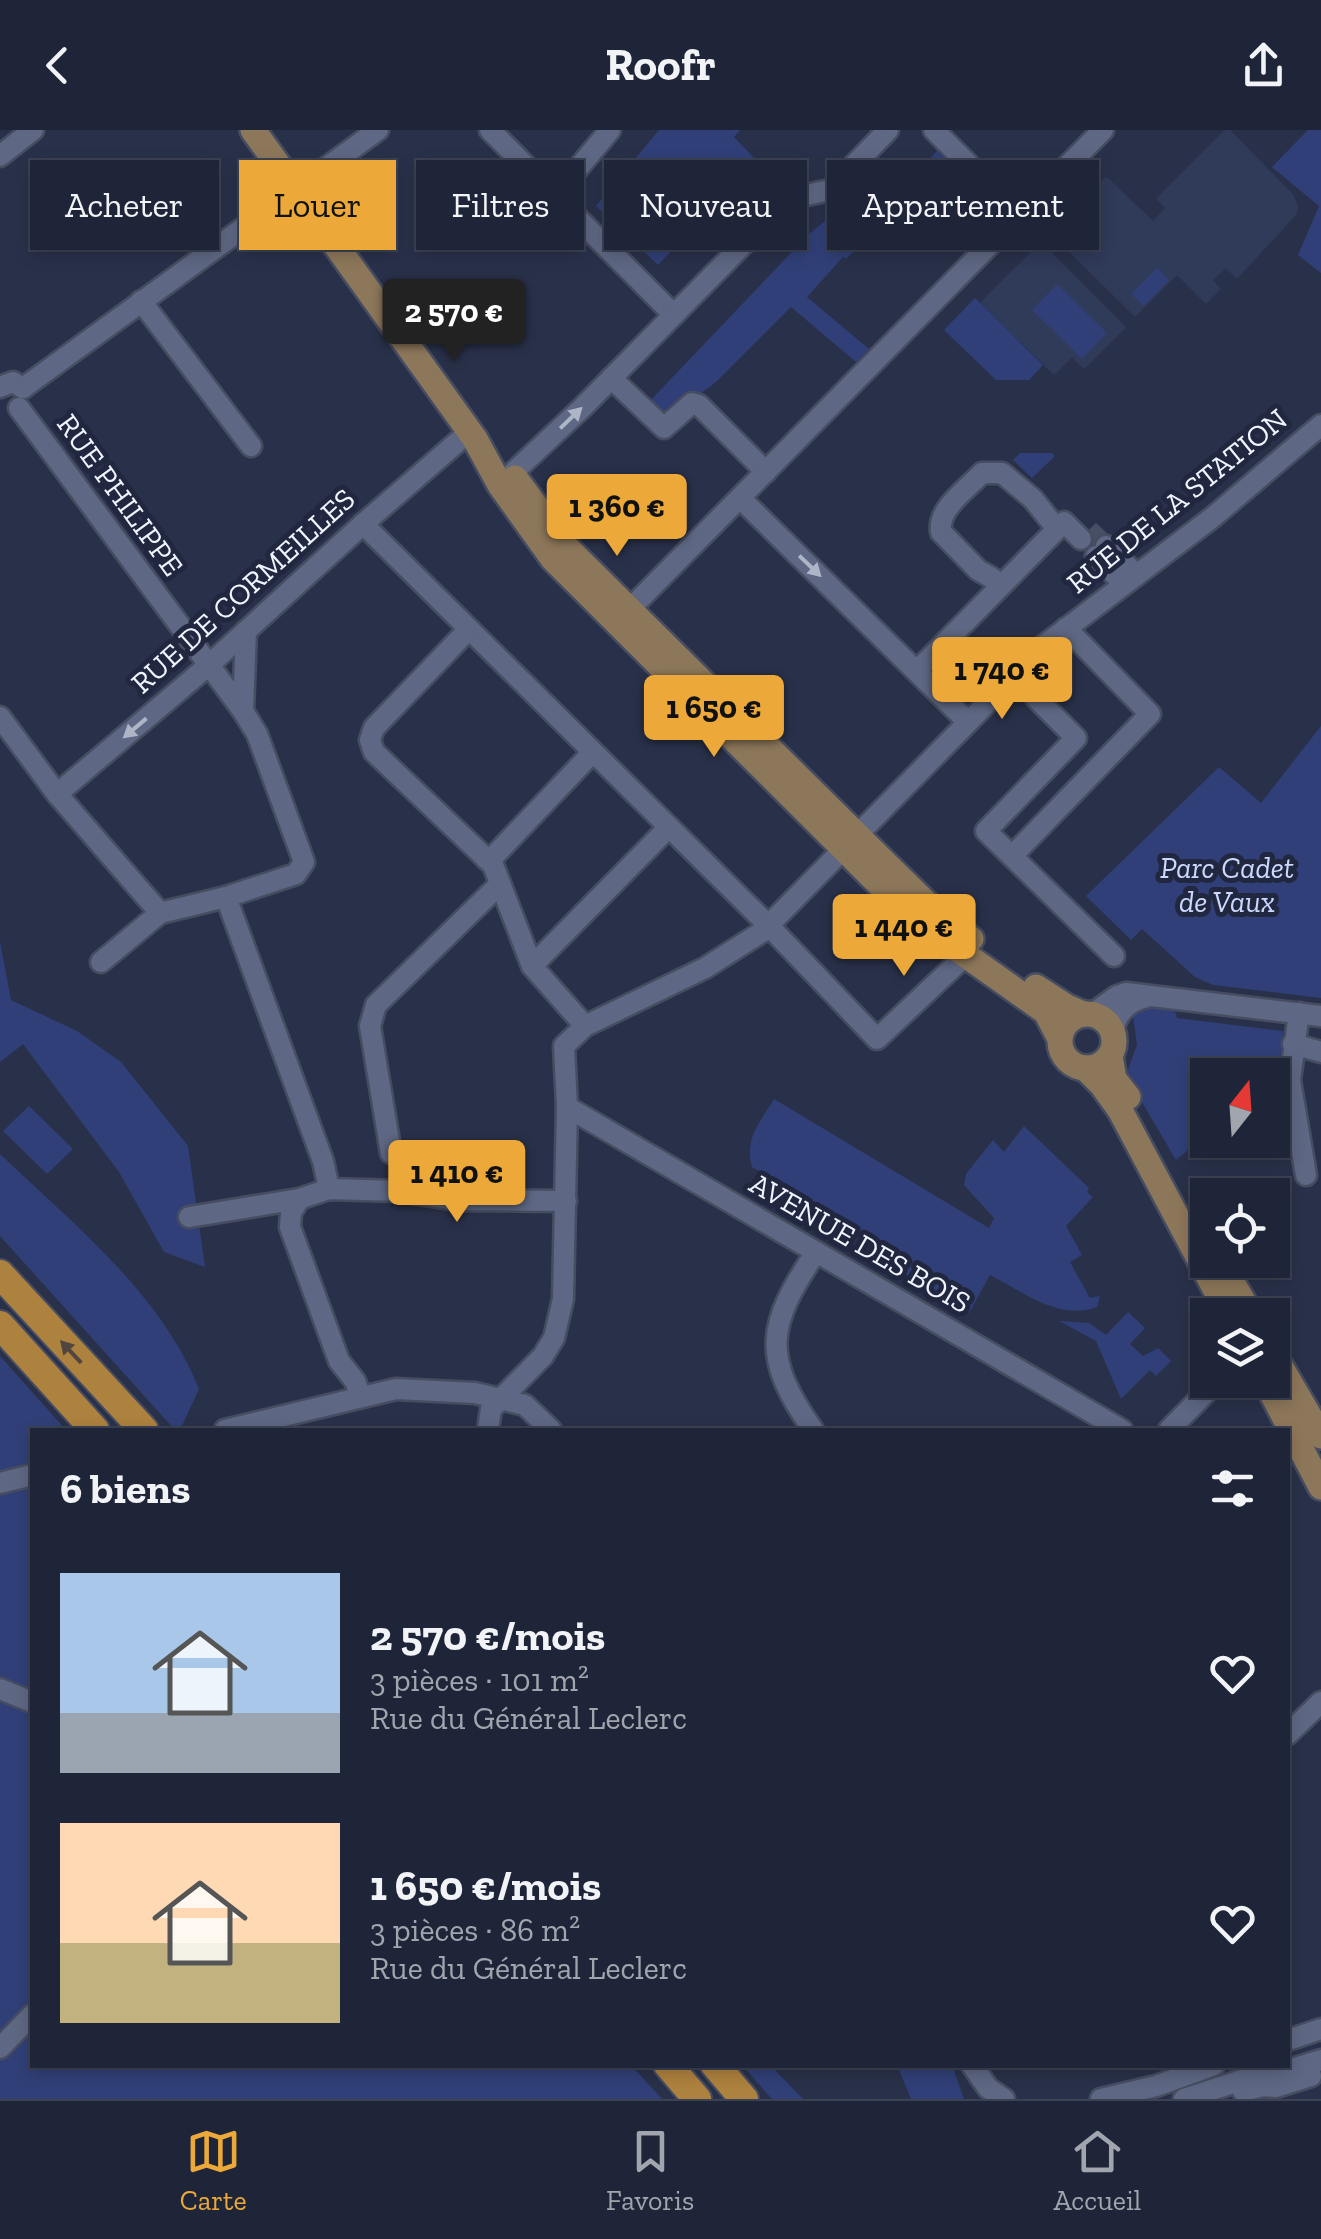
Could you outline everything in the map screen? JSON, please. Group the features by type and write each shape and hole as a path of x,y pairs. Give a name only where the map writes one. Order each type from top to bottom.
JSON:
{"highway":[{"path":"0,1274 141,1426"},
{"path":"0,1326 93,1428"},
{"path":"671,2068 697,2099"},
{"path":"718,2068 744,2099"}],"main road":[{"path":"253,130 274,160"},
{"path":"339,250 506,480 622,616 850,842 1056,1001 1105,1020 1114,1079 1140,1116 1190,1211"},
{"path":"850,842 896,901 1046,1012 1066,1060 1085,1068 1102,1085 1126,1122 1221,1298"},
{"path":"1059,1037 1068,1021 1088,1014"},
{"path":"1085,1068 1097,1066 1111,1044"},
{"path":"1290,1383 1321,1436"},
{"path":"1274,1398 1290,1428"},
{"path":"1290,1429 1321,1488"}],"street":[{"path":"0,156 33,130"},
{"path":"336,160 378,130"},
{"path":"490,130 520,160"},
{"path":"584,162 610,130"},
{"path":"506,480 783,204 798,196 830,190 888,130"},
{"path":"934,130 964,160"},
{"path":"1074,160 1103,130"},
{"path":"584,224 674,315"},
{"path":"7,393 239,230"},
{"path":"622,616 985,250"},
{"path":"141,302 251,446"},
{"path":"610,378 664,428 692,404 699,405 766,472"},
{"name":"RUE PHILIPPE","path":"7,393 244,711"},
{"name":"RUE DE LA STATION","path":"585,1026 704,968 768,925 967,721 1066,628 1213,517 1321,424"},
{"name":"RUE DE CORMEILLES","path":"57,794 209,665 363,524 472,435"},
{"path":"1000,586 978,570 941,532 939,524 944,513 982,473 1002,472 1061,525 1085,535"},
{"path":"740,498 967,721"},
{"path":"363,524 768,925 877,1039 966,955"},
{"path":"918,670 1061,525"},
{"path":"1101,551 1130,578"},
{"path":"1012,856 1150,714 1066,628"},
{"path":"468,629 374,728 370,740 374,752 493,865 532,966 585,1026 564,1046 566,1201 562,1300 554,1338 543,1356 491,1409 488,1428"},
{"path":"101,962 160,913 296,874 304,862 257,734 244,711 246,631"},
{"path":"1036,698 1104,762"},
{"path":"0,716 57,794 160,913"},
{"path":"1076,738 986,831 1114,956"},
{"path":"486,859 495,855 593,752"},
{"path":"532,966 669,827"},
{"path":"392,1153 370,1026 376,1005 500,884"},
{"path":"226,897 323,1161 329,1189"},
{"path":"1088,1014 1117,996 1155,996 1310,1015 1293,1044 1290,1080 1306,1175"},
{"path":"1111,1044 1118,1018 1128,1005 1133,1000 1155,996"},
{"path":"1293,1044 1321,1052"},
{"name":"AVENUE DES BOIS","path":"567,1107 1119,1428"},
{"path":"188,1217 299,1200 329,1189 398,1191 456,1200 566,1201"},
{"path":"299,1200 291,1213 290,1227 339,1361 355,1381 361,1397"},
{"path":"812,1428 780,1373 777,1336 784,1302 816,1252"},
{"path":"233,1428 396,1389 474,1394 524,1405 549,1428"},
{"path":"1171,1428 1200,1398"},
{"path":"1288,1425 1310,1444 1321,1464"},
{"path":"0,1483 30,1476"},
{"path":"0,1689 30,1701"},
{"path":"1290,1732 1321,1702"},
{"path":"0,2048 30,2017"},
{"path":"1290,2039 1321,2029"},
{"path":"1222,2099 1254,2088 1276,2086 1321,2060"},
{"path":"974,2068 988,2088 1004,2099"},
{"path":"1101,2099 1156,2086 1206,2068"},
{"path":"1184,2099 1276,2069 1294,2078 1321,2072"}],"shaded area":[{"path":"1225,130 1230,130 1293,194 1298,207 1296,215 1237,279 1226,268 1213,280 1221,289 1206,304 1177,275 1135,317 1067,250 1099,250 1099,183 1106,176 1153,221 1165,208 1156,199"},
{"path":"1033,250 1049,250 1126,327 1084,369 1072,357 1054,375 980,303"}],"green space":[{"path":"659,130 740,130 734,137 756,160 634,160"},
{"path":"1308,130 1321,130 1321,273 1298,255 1319,206 1272,167"},
{"path":"937,151 946,160 928,160"},
{"path":"604,196 604,214 596,206"},
{"path":"827,219 827,250 855,250 846,259 843,257 807,297 869,349 856,362 791,307 701,393 691,393 668,412 648,403 794,250 807,250 809,234"},
{"path":"642,250 673,250 658,265"},
{"path":"1157,268 1169,280 1144,306 1131,294"},
{"path":"1057,284 1107,333 1082,359 1032,310"},
{"path":"975,298 1043,365 1029,380 996,380 944,330"},
{"path":"1020,453 1055,456 1032,478 1013,460"},
{"name":"Parc Cadet de Vaux","path":"1321,726 1321,998 1213,985 1195,977 1142,929 1131,940 1086,896 1219,767 1261,803"},
{"path":"0,942 11,1000 77,1031 121,1062 188,1146 205,1267 164,1252 119,1172 23,1044 0,1062"},
{"path":"1150,1007 1174,1008 1177,1018 1283,1031 1282,1053 1277,1058 1190,1058 1190,1149 1176,1160 1126,1075 1137,1045 1133,1016"},
{"path":"774,1099 989,1228 994,1218 964,1185 966,1174 993,1140 1004,1152 1024,1126 1089,1188 1087,1192 1093,1197 1066,1226 1082,1255 1070,1262 1090,1298 1100,1296 1097,1307 1055,1308 990,1275 969,1313 876,1260 883,1247 752,1167 752,1139"},
{"path":"29,1106 73,1149 47,1174 3,1131"},
{"path":"0,1154 113,1262 162,1322 199,1389 181,1428 173,1428 0,1236"},
{"path":"1128,1312 1145,1328 1130,1344 1143,1356 1158,1348 1171,1361 1156,1376 1150,1370 1121,1399 1096,1341 1059,1321 1089,1323 1106,1335"},
{"path":"0,1356 64,1428 30,1428 30,2068 634,2068 662,2099 0,2099"},
{"path":"745,2068 773,2068 803,2099 772,2099"},
{"path":"898,2068 953,2068 964,2099 911,2099"}],"tunnel":[{"path":"1089,530 1106,546"}]}
